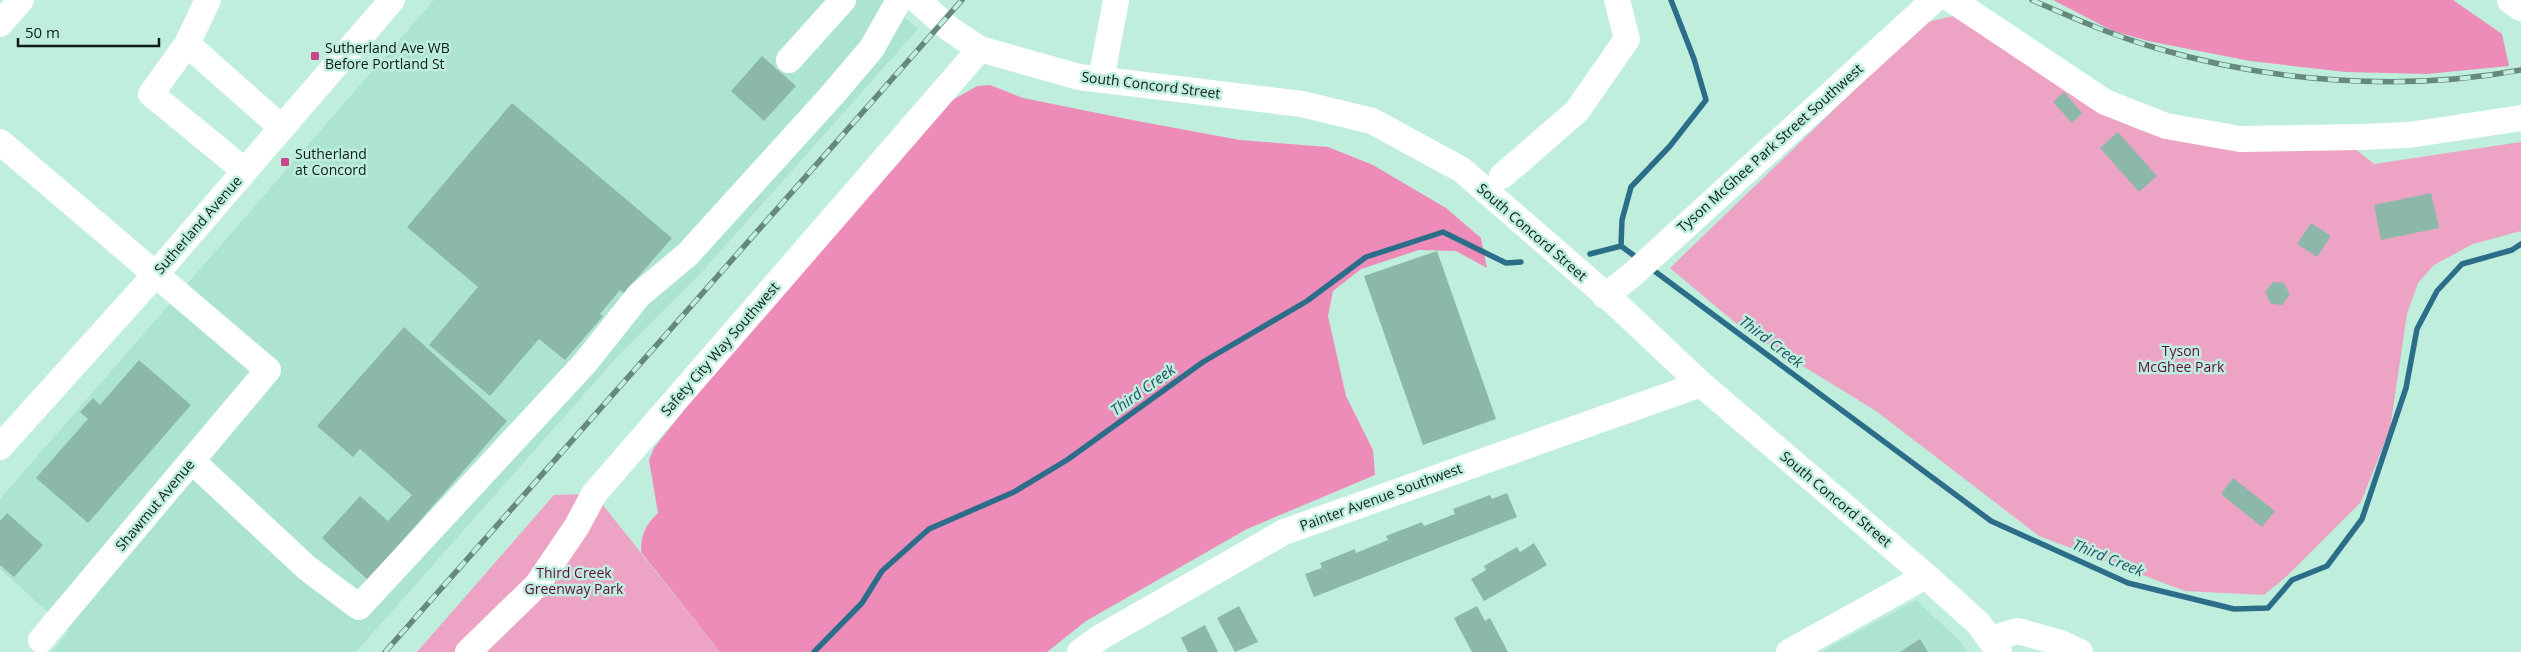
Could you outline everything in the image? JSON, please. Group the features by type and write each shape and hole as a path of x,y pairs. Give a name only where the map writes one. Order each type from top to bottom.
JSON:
{"street":[{"path":"0,24 21,0"},
{"path":"208,0 187,44 151,94 245,171"},
{"name":"Sutherland Avenue","path":"0,447 155,275 392,0"},
{"path":"789,60 843,0"},
{"path":"192,461 307,568 359,607 585,363 639,295 688,254 833,94 872,48 899,0"},
{"name":"South Concord Street","path":"917,0 951,30 980,49 1079,77 1302,104 1372,121 1462,170 1605,296 1701,384 1926,576 1979,624 1994,646"},
{"path":"1101,80 1116,0"},
{"path":"1502,176 1577,111 1627,39 1617,0"},
{"name":"Tyson McGhee Park Street Southwest","path":"1605,296 1632,275 1934,0"},
{"path":"1952,0 2105,102 2166,126 2240,138 2380,136 2409,135 2521,118"},
{"path":"187,44 282,128"},
{"name":"Safety City Way Southwest","path":"468,652 537,585 577,526 594,494 980,49"},
{"path":"0,142 155,275"},
{"name":"Shawmut Avenue","path":"41,640 268,370 155,275"},
{"name":"Painter Avenue Southwest","path":"1080,652 1108,633 1284,532 1701,384"},
{"path":"1789,652 1926,576"},
{"path":"1994,646 2018,631 2061,643 2080,652"}],"shaded area":[{"path":"434,0 885,0 918,29 700,274 617,357 356,652 52,652 69,631 0,569 0,499"},
{"path":"2053,0 2453,0 2502,34 2509,66 2427,74 2346,72 2250,61 2148,41 2113,31"},
{"path":"990,85 1023,98 1240,140 1328,147 1373,165 1446,208 1481,238 1487,268 1456,251 1419,250 1361,269 1333,291 1328,316 1346,396 1373,450 1375,475 1247,529 1086,621 1047,652 720,652 641,552 645,531 658,513 649,460 654,448 717,369 951,101 977,86"},
{"path":"1916,600 1960,641 1967,652 1821,652"}],"green space":[{"name":"Tyson McGhee Park","path":"1953,16 2122,122 2143,131 2217,146 2351,146 2374,164 2521,142 2521,231 2473,244 2434,265 2418,283 2407,314 2390,429 2361,502 2287,576 2264,595 2185,591 2039,536 1876,411 1744,330 1670,268 1902,44 1927,22"},
{"name":"Third Creek Greenway Park","path":"594,494 720,652 417,652 554,495"}],"building":[{"path":"762,56 796,86 764,121 731,91"},
{"path":"2064,92 2082,113 2072,123 2053,102"},
{"path":"512,103 672,238 624,293 620,290 600,314 603,316 565,360 539,339 490,396 429,345 478,287 407,227"},
{"path":"2118,132 2157,176 2139,192 2100,148"},
{"path":"2431,193 2439,228 2381,240 2374,205"},
{"path":"2311,223 2331,236 2317,257 2297,244"},
{"path":"1437,251 1496,419 1423,445 1364,276"},
{"path":"2273,282 2284,283 2290,295 2282,305 2271,304 2265,292"},
{"path":"404,327 507,421 368,580 322,538 360,496 388,521 412,495 360,449 353,457 317,426"},
{"path":"139,360 191,405 88,523 36,478 88,419 80,412 93,398 100,405"},
{"path":"2233,478 2275,511 2262,527 2221,494"},
{"path":"1507,493 1517,517 1314,597 1305,574 1322,568 1320,563 1355,549 1356,553 1388,540 1386,536 1422,522 1424,526 1455,514 1453,509 1490,495 1492,499"},
{"path":"7,513 43,545 14,577 0,565 0,521"},
{"path":"1534,543 1547,565 1484,601 1471,579 1486,570 1484,566 1517,547 1520,552"},
{"path":"1239,606 1258,642 1235,652 1217,618"},
{"path":"1477,606 1485,621 1490,618 1508,652 1472,652 1454,618"},
{"path":"1205,625 1218,652 1188,652 1181,638"},
{"path":"1920,639 1928,652 1900,652"}],"waterway":[{"path":"1621,246 1622,220 1631,187 1670,146 1706,100 1694,59 1671,0"},
{"name":"Third Creek","path":"814,652 862,603 882,571 929,529 1014,492 1067,460 1203,362 1307,301 1366,257 1443,232 1506,263 1521,262"},
{"name":"Third Creek","path":"1649,267 1991,521 2128,583 2234,609 2268,608 2292,580 2327,566 2362,519 2406,388 2417,329 2437,291 2462,264 2512,250 2521,244"},
{"name":"Third Creek","path":"1590,254 1621,246 1640,260"}],"railway":[{"path":"385,652 962,0"},
{"path":"2032,0 2078,20 2156,48 2200,60 2291,76 2384,82 2431,81 2521,70"}],"place":[{"name":"Sutherland Ave WB Before Portland St","path":"315,56"},
{"name":"Sutherland at Concord","path":"285,162"}]}
